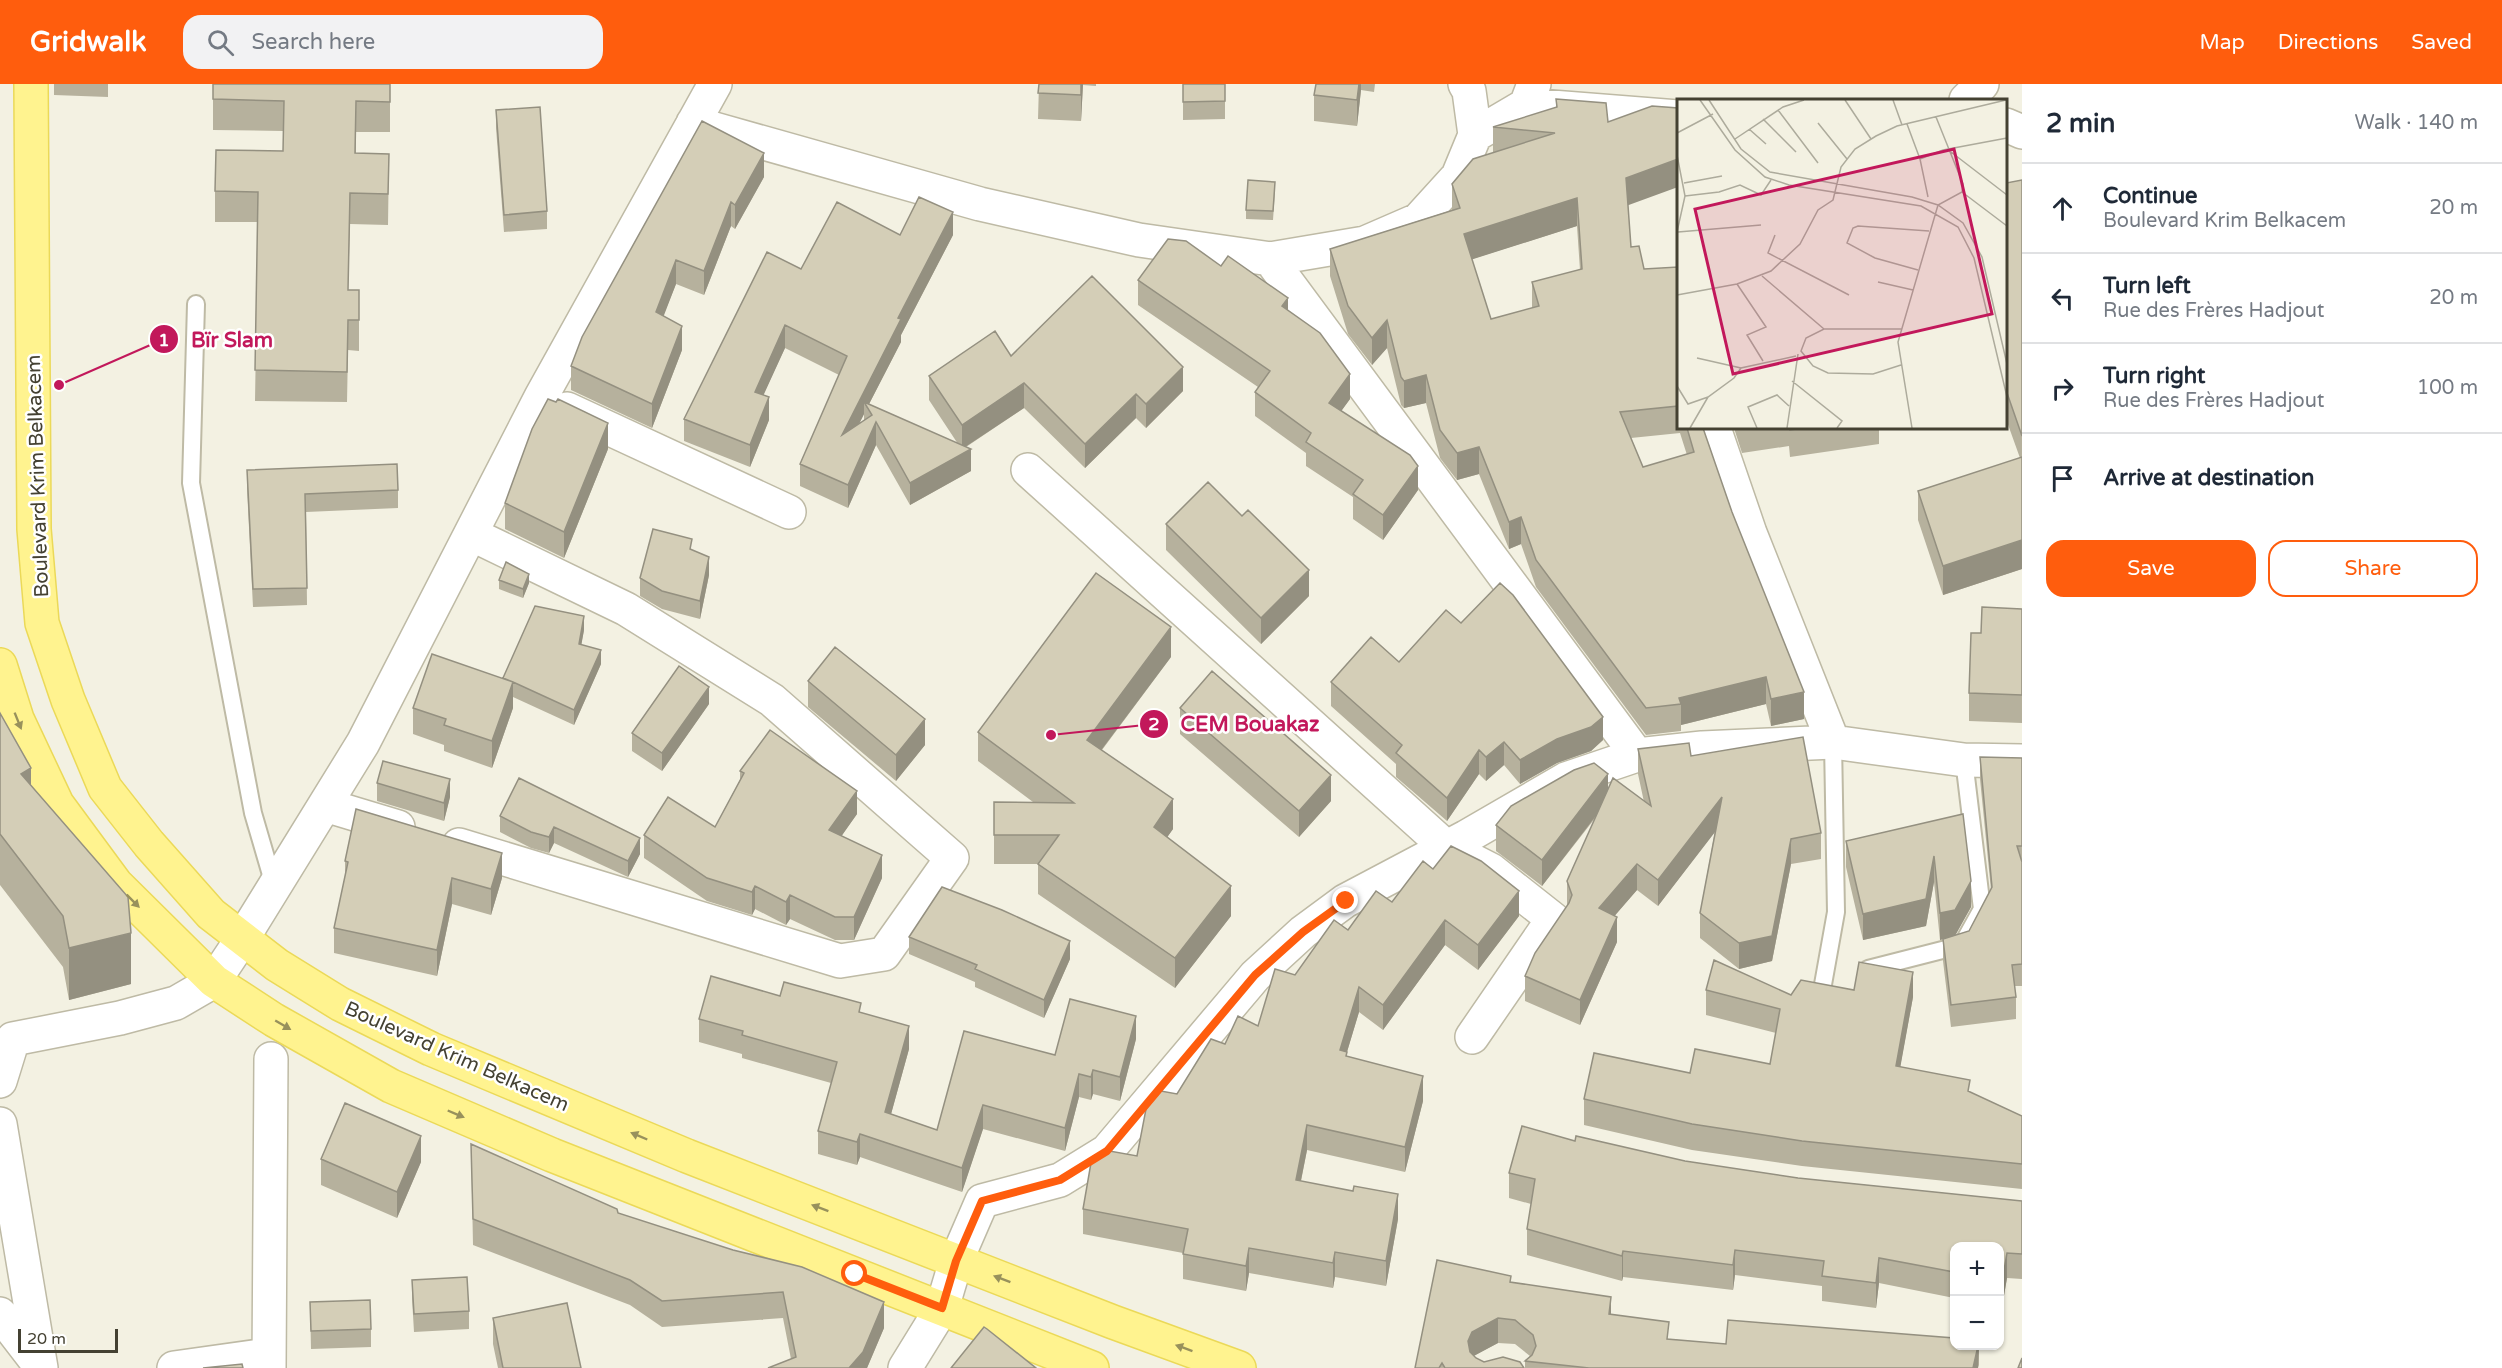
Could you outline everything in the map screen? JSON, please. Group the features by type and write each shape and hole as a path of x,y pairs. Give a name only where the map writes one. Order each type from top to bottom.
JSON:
{"main road":[{"name":"Boulevard Krim Belkacem","path":"31,84 34,529 42,622 68,700 105,788 148,844 211,915 277,965 340,1004 431,1049 687,1156 1239,1368"},
{"path":"0,665 17,719 57,804 116,884 214,981 274,1020 391,1086 552,1155 1092,1368"}],"street":[{"path":"0,1081 6,1032 120,1018 176,1003 214,981 243,939 363,743 541,397 715,84"},
{"path":"693,123 980,204 1139,240 1270,259 1365,243 1418,220 1458,176 1475,135 1469,91 1465,84"},
{"path":"1967,99 1982,84"},
{"path":"1475,135 1530,94 1677,117"},
{"path":"2007,125 2022,132"},
{"path":"1270,259 1637,755"},
{"path":"541,397 789,512"},
{"path":"1714,429 1750,533 1833,742"},
{"path":"1028,470 1446,847 1491,870 1553,920 1472,1037"},
{"path":"325,805 840,961 884,954 952,858 772,700 626,609 471,534"},
{"path":"905,1368 942,1308 956,1261 982,1201 1060,1180 1107,1151 1255,975 1303,932 1346,901 1566,779 1637,755 1702,748 1833,742 1964,760 2022,761"},
{"path":"174,1368 268,1361 271,1059"},
{"path":"0,1124 41,1367"},
{"path":"0,1314 41,1367"}],"lane":[{"path":"196,304 191,483 253,813 275,886"},
{"path":"1822,990 1836,912 1841,856 1833,742"},
{"path":"1868,969 1962,945 1982,909 1964,760"},
{"path":"1950,830 1973,824"}],"building":[{"path":"213,84 390,84 390,102 356,101 355,153 389,154 388,194 350,193 348,290 359,290 359,320 348,320 347,372 255,370 258,192 215,191 216,150 283,151 284,101 213,99"},
{"path":"1039,84 1081,84 1081,95 1038,93"},
{"path":"1183,84 1225,84 1225,101 1183,102"},
{"path":"1316,84 1359,84 1357,100 1314,95"},
{"path":"1556,99 1606,103 1608,122 1652,106 1677,108 1677,159 1626,178 1631,247 1639,246 1644,269 1677,267 1677,406 1620,412 1643,467 1694,452 1687,429 1703,429 1732,512 1804,692 1771,699 1766,677 1679,698 1681,704 1646,708 1536,560 1521,517 1509,522 1479,447 1457,453 1440,430 1426,375 1404,381 1401,377 1387,320 1372,338 1348,306 1330,249 1460,208 1452,184 1473,159 1555,133 1493,127 1557,107","holes":["1577,198 1582,269 1532,282 1539,306 1491,319 1464,234"]},
{"path":"540,107 547,211 504,215 496,110"},
{"path":"702,121 764,153 735,205 731,202 704,271 676,260 656,312 682,326 652,404 571,366 582,337"},
{"path":"1248,180 1275,182 1273,211 1246,210"},
{"path":"2022,180 2022,436 2007,393 2007,183"},
{"path":"919,197 953,212 898,318 901,319 842,435 872,415 864,402 971,449 910,483 876,422 848,485 800,464 847,356 785,325 755,392 769,397 750,445 684,419 767,252 801,269 837,202 900,235"},
{"path":"1168,239 1186,241 1221,266 1228,256 1288,298 1282,306 1320,333 1350,374 1329,403 1410,455 1418,466 1383,515 1353,494 1363,480 1306,442 1311,433 1255,392 1270,371 1138,280"},
{"path":"1092,276 1183,367 1146,404 1136,394 1085,444 1024,383 962,425 929,376 995,331 1011,356"},
{"path":"548,399 556,402 558,399 608,423 564,532 505,503 532,429"},
{"path":"2022,457 2022,540 1943,566 1918,491"},
{"path":"397,464 398,490 305,494 307,588 253,589 247,470"},
{"path":"1208,482 1242,516 1248,510 1309,570 1261,618 1166,524"},
{"path":"653,529 692,539 690,549 709,557 700,601 662,591 640,578"},
{"path":"506,562 529,574 523,589 499,580"},
{"path":"1096,573 1171,627 1087,740 1173,799 1154,827 1231,886 1175,958 1038,864 1059,835 994,835 994,802 1074,803 978,732"},
{"path":"1500,583 1513,595 1603,717 1591,727 1557,739 1520,760 1504,742 1486,757 1479,750 1447,798 1396,753 1402,745 1331,682 1371,637 1399,662 1446,610 1461,623"},
{"path":"535,606 584,616 579,644 601,650 574,710 503,678"},
{"path":"1982,607 2022,609 2022,695 1969,693 1971,633 1981,633"},
{"path":"835,647 925,719 896,755 808,681"},
{"path":"432,654 513,682 492,741 444,725 446,719 413,708"},
{"path":"679,666 709,687 662,753 632,733"},
{"path":"1212,671 1331,775 1299,811 1180,708"},
{"path":"0,713 31,768 21,774 128,897 131,933 69,948 63,916 0,834"},
{"path":"770,730 857,791 829,830 882,855 854,917 835,917 790,895 786,902 755,886 752,892 707,878 644,835 668,797 715,827 744,773 740,771"},
{"path":"1803,737 1821,833 1791,839 1772,936 1739,943 1700,913 1722,797 1658,880 1637,864 1599,908 1617,917 1580,1000 1525,976 1535,953 1569,903 1572,895 1567,881 1613,778 1651,806 1638,749 1689,743 1691,756"},
{"path":"1980,757 2022,758 2022,846 2017,846 2022,862 2022,964 2012,965 2016,997 1951,1005 1943,939 1969,931 1992,887"},
{"path":"383,761 450,779 444,803 377,783"},
{"path":"1594,763 1608,774 1542,860 1496,825 1511,806 1574,770"},
{"path":"519,778 640,838 628,861 554,827 549,837 531,832 500,816"},
{"path":"356,809 502,853 491,889 452,878 437,950 334,928"},
{"path":"1963,814 1971,881 1955,910 1940,913 1934,856 1926,899 1863,914 1846,841"},
{"path":"1451,846 1481,861 1519,891 1478,945 1445,920 1383,1005 1359,987 1340,1050 1347,1052 1346,1056 1423,1076 1405,1147 1307,1125 1296,1180 1353,1191 1354,1186 1398,1194 1386,1261 1335,1252 1333,1263 1249,1248 1246,1266 1183,1254 1188,1229 1083,1209 1092,1157 1104,1150 1137,1156 1146,1109 1161,1091 1177,1094 1211,1039 1225,1044 1238,1016 1258,1026 1275,969 1295,975 1334,920 1348,930 1376,891 1392,902 1423,861 1433,869"},
{"path":"942,887 1002,910 1070,941 1044,1000 975,969 977,965 909,937"},
{"path":"1714,960 1791,995 1801,980 1854,990 1859,962 1913,972 1896,1066 1970,1080 1968,1091 2022,1116 2022,1164 1802,1141 1692,1124 1584,1099 1594,1053 1690,1073 1695,1049 1770,1064 1780,1009 1706,990"},
{"path":"711,976 780,996 784,982 861,1003 859,1012 909,1026 885,1112 937,1130 964,1031 1055,1055 1070,999 1136,1016 1120,1077 1093,1070 1091,1077 1079,1074 1065,1128 983,1105 962,1168 860,1134 857,1142 818,1131 837,1062 742,1035 743,1031 699,1019"},
{"path":"345,1103 421,1136 397,1192 321,1159"},
{"path":"1522,1126 1575,1141 1576,1136 1685,1161 1798,1178 2022,1201 2022,1254 2007,1253 2004,1270 2004,1242 1950,1242 1950,1271 1879,1258 1876,1283 1822,1276 1824,1261 1735,1250 1733,1265 1623,1251 1622,1256 1527,1229 1535,1179 1509,1173"},
{"path":"471,1144 617,1209 618,1213 733,1250 802,1267 884,1302 863,1352 849,1368 768,1368 796,1357 783,1292 662,1301 630,1280 473,1219"},
{"path":"1437,1260 1511,1276 1510,1282 1611,1297 1609,1314 1669,1322 1667,1339 1726,1344 1728,1320 1950,1338 1950,1350 1977,1350 1973,1368 1589,1368 1525,1361 1532,1355 1536,1346 1533,1335 1515,1320 1498,1318 1472,1332 1468,1341 1470,1352 1484,1362 1503,1357 1520,1362 1524,1368 1445,1368 1442,1363 1439,1368 1415,1368"},
{"path":"467,1277 469,1311 414,1314 412,1280"},
{"path":"370,1300 371,1329 311,1331 310,1302"},
{"path":"567,1303 581,1368 503,1368 493,1318"},
{"path":"984,1327 987,1329 1036,1368 951,1368"},
{"path":"242,1364 243,1368 203,1368"}],"place":[{"name":"Bïr Slam","path":"59,385"},
{"name":"CEM Bouakaz","path":"1051,735"}],"route":[{"path":"855,1274 942,1308 956,1261 982,1201 1060,1180 1107,1151 1255,975 1303,932 1346,901"}]}
